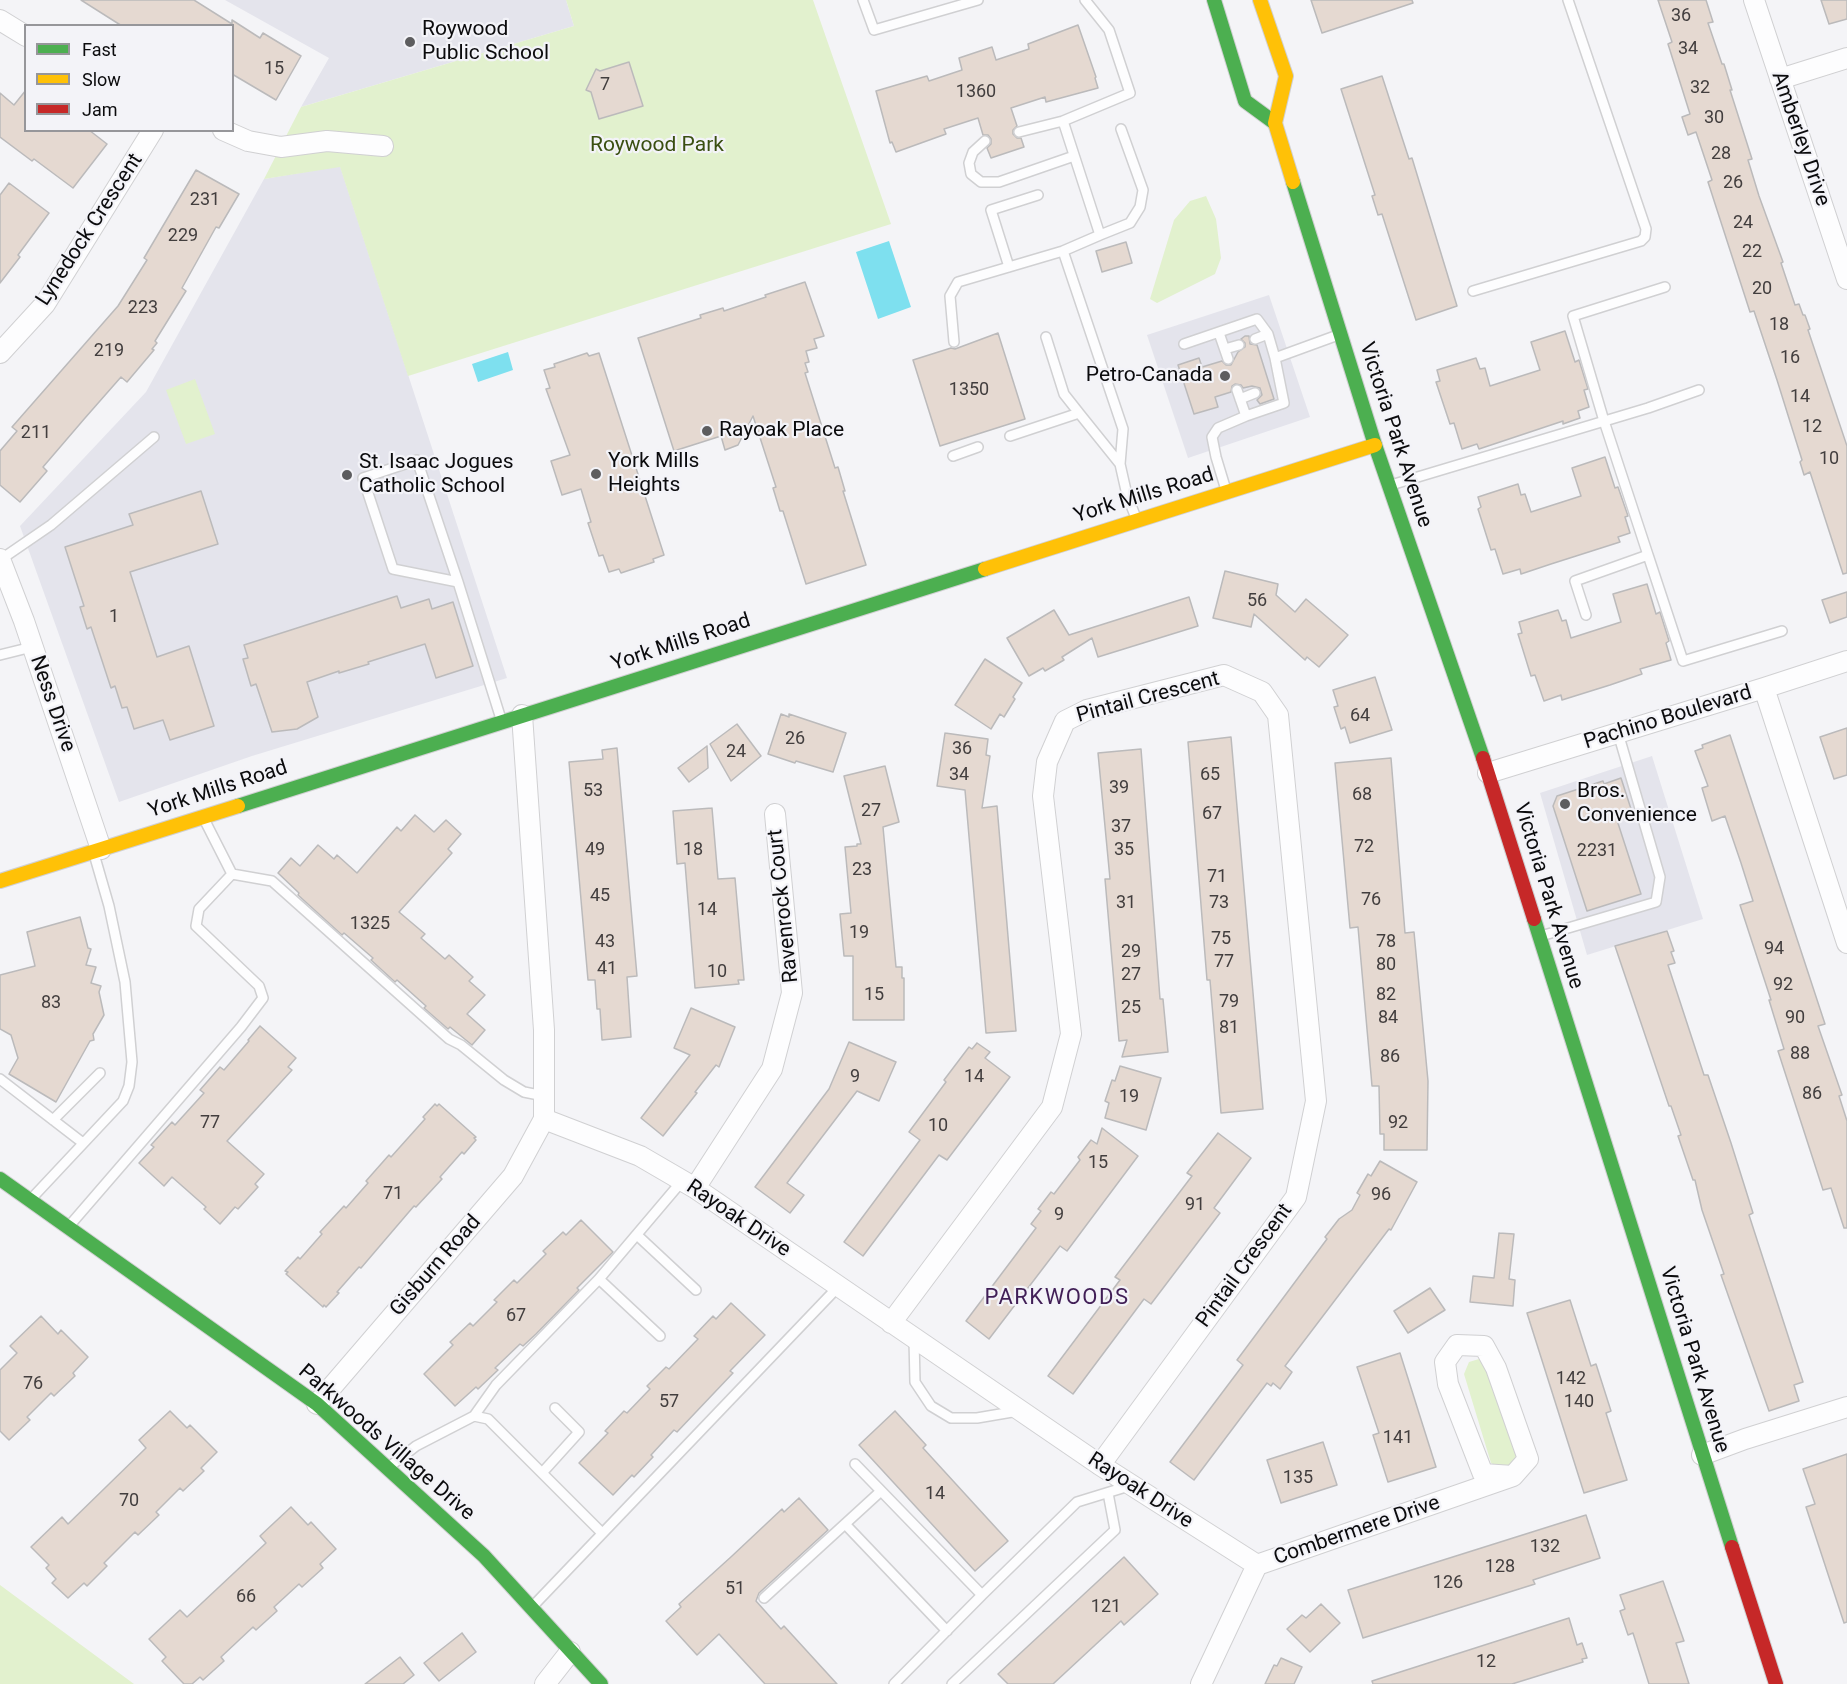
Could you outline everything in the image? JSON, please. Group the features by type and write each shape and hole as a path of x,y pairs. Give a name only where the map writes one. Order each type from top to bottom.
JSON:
{"main road":[{"path":"1214,0 1245,101 1275,123 1286,76 1260,0"},
{"name":"Victoria Park Avenue","path":"1275,123 1375,445 1488,773 1776,1684"},
{"name":"York Mills Road","path":"0,881 1375,445"},
{"name":"Parkwoods Village Drive","path":"0,1179 317,1404 483,1556 601,1684"}],"street":[{"name":"Amberley Drive","path":"1754,0 1847,279"},
{"path":"0,21 24,35"},
{"path":"1780,79 1847,58"},
{"name":"Lynedock Crescent","path":"0,353 45,304 152,132"},
{"path":"228,132 248,141 281,147 327,141 382,146"},
{"name":"Ness Drive","path":"0,560 32,647 97,850"},
{"name":"Pachino Boulevard","path":"1488,773 1847,661"},
{"name":"Pintail Crescent","path":"891,1323 1052,1107 1071,1034 1043,796 1047,762 1065,721 1087,710 1224,675 1262,692 1278,715 1316,1101 1296,1197 1100,1465"},
{"path":"1764,688 1847,943"},
{"path":"522,715 544,1030 544,1119"},
{"name":"Ravenrock Court","path":"688,1185 772,1069 792,993 775,814"},
{"name":"Rayoak Drive","path":"544,1119 640,1156 688,1185 1131,1486 1257,1565"},
{"name":"Gisburn Road","path":"317,1404 513,1176 544,1119"},
{"path":"1457,1346 1484,1347 1496,1368 1528,1460 1513,1476 1483,1474 1448,1384 1445,1362 1457,1346"},
{"path":"1702,1455 1847,1407"},
{"name":"Combermere Drive","path":"1202,1684 1257,1565 1513,1476"},
{"path":"546,1684 570,1652"}],"lane":[{"path":"863,0 874,30 978,0"},
{"path":"1019,132 1063,121 1130,93 1109,30 1085,0"},
{"path":"1473,291 1641,241 1645,237 1646,229 1568,0"},
{"path":"1063,121 1100,235"},
{"path":"954,342 950,296 958,282 1063,252 1130,223 1140,207 1143,190 1121,129"},
{"path":"986,141 973,152 969,163 971,174 981,182 999,182 1074,156"},
{"path":"1009,267 991,210 1038,195"},
{"path":"1063,252 1123,429 1120,464 1127,495 1137,520"},
{"path":"1665,287 1573,316 1604,421 1683,662 1782,631"},
{"path":"1184,344 1257,320 1268,334 1275,358 1276,385 1284,403 1218,428 1212,437 1227,492"},
{"path":"1219,333 1228,359"},
{"path":"1255,339 1268,334"},
{"path":"1275,358 1341,334"},
{"path":"1046,337 1064,394 1120,464"},
{"path":"1224,349 1239,345"},
{"path":"1389,486 1699,390"},
{"path":"1246,416 1238,394 1254,393"},
{"path":"1010,436 1078,413"},
{"path":"0,560 51,525 154,437"},
{"path":"953,456 978,447"},
{"path":"458,582 393,569 363,478 417,460 458,582 501,722"},
{"path":"1586,615 1575,581 1648,555"},
{"path":"0,655 32,647"},
{"path":"1539,937 1656,902 1660,877 1618,734"},
{"path":"202,817 232,874"},
{"path":"30,1201 123,1101 129,1086 132,1062 125,982 97,850"},
{"path":"232,874 272,881 449,1039 461,1045 504,1080 524,1092 544,1096"},
{"path":"68,1228 96,1192 241,1027 263,998 259,986 196,926 200,909 232,874"},
{"path":"53,1120 100,1073"},
{"path":"0,1079 82,1143"},
{"path":"387,1469 416,1446 474,1416 496,1385 600,1279 637,1235 688,1185"},
{"path":"637,1235 696,1290"},
{"path":"600,1279 660,1336"},
{"path":"530,1608 838,1287"},
{"path":"914,1339 915,1382 931,1406 951,1418 977,1418 1020,1411"},
{"path":"542,1473 579,1432 555,1408"},
{"path":"474,1416 488,1419 602,1533"},
{"path":"855,1464 982,1595"},
{"path":"894,1684 1077,1502 1131,1486"},
{"path":"764,1598 881,1491"},
{"path":"952,1684 1115,1530 1108,1493"},
{"path":"845,1524 947,1631"}],"shaded area":[{"name":"Roywood Public School","path":"225,0 566,0 574,26 301,107 329,58"},
{"name":"St. Isaac Jogues Catholic School","path":"340,166 507,678 252,756 119,802 20,526 146,392 264,179"},
{"path":"1269,295 1310,417 1188,458 1147,335"},
{"path":"1652,756 1703,919 1587,955 1540,793"}],"green space":[{"name":"Roywood Park","path":"566,0 813,0 891,224 408,376 340,167 264,179 301,107 574,26"},
{"path":"1206,196 1216,219 1221,258 1215,274 1157,303 1150,299 1174,220 1190,201"},
{"path":"195,379 215,434 186,444 166,390"},
{"path":"1479,1359 1488,1364 1516,1456 1510,1465 1500,1468 1491,1463 1464,1374 1469,1362"},
{"path":"0,1585 134,1684 0,1684"}],"water":[{"path":"889,241 911,307 878,319 856,252"},
{"path":"508,352 513,370 478,382 472,364"}],"building":[{"path":"81,0 194,0 232,24 119,24"},
{"path":"1311,0 1412,0 1413,3 1322,33"},
{"path":"1658,0 1706,0 1713,22 1708,23 1732,90 1730,90 1752,159 1748,160 1759,196 1783,262 1781,263 1795,305 1799,304 1810,329 1808,330 1847,446 1847,573 1843,574 1810,472 1804,475 1800,462 1802,460 1777,380 1754,311 1750,312 1708,182 1712,180 1696,132 1688,135 1682,117 1690,114 1668,44 1672,42"},
{"path":"1821,0 1847,0 1847,19 1829,24"},
{"path":"232,20 260,38 263,33 301,56 276,100 234,75 234,24"},
{"path":"1078,25 1098,88 1046,102 1045,97 1011,108 1017,126 1013,134 1021,138 1024,147 991,158 987,148 991,144 991,139 988,135 983,135 978,118 944,129 946,134 896,152 892,142 890,143 876,91 927,76 929,81 962,70 959,58 992,47 996,60 1029,49 1028,44"},
{"path":"629,62 643,106 599,119 591,92 586,90 596,69 600,71"},
{"path":"1382,76 1409,159 1412,158 1457,306 1416,320 1382,214 1378,215 1372,196 1375,195 1341,89"},
{"path":"24,92 24,132 92,132 107,144 73,188 0,137 0,93 14,105"},
{"path":"196,170 239,194 219,228 216,227 182,288 186,291 155,341 157,343 152,349 154,350 127,382 121,377 43,467 47,471 20,502 0,485 0,451 17,431 12,427 118,306 147,260 144,258"},
{"path":"9,183 49,213 0,283 0,195"},
{"path":"1126,242 1132,263 1102,272 1096,251"},
{"name":"Rayoak Place","path":"805,282 824,336 814,339 817,348 806,351 809,362 805,363 808,372 805,373 835,468 838,467 866,565 806,584 783,511 780,511 773,488 776,487 753,416 738,445 725,450 721,436 674,451 638,338 701,318 700,315 723,308 724,311"},
{"path":"1565,331 1575,362 1579,360 1588,389 1584,390 1589,407 1578,411 1580,418 1563,424 1563,421 1479,449 1477,444 1462,449 1454,423 1450,424 1436,382 1440,381 1437,370 1476,358 1480,369 1485,368 1490,386 1540,370 1531,342"},
{"path":"998,333 1025,419 940,446 913,360 951,348 955,349"},
{"name":"Petro-Canada","path":"1249,336 1250,344 1257,345 1274,399 1260,404 1257,400 1262,395 1260,388 1252,386 1243,388 1235,384 1231,392 1215,397 1218,407 1194,414 1178,365 1199,358 1202,367 1222,361 1226,365 1231,365 1238,352 1245,347 1241,339"},
{"name":"York Mills Heights","path":"587,353 589,356 599,353 664,555 653,559 654,562 621,573 619,569 609,572 603,555 599,556 588,523 591,522 581,489 562,495 551,461 570,455 546,389 550,388 544,370 555,367 554,364"},
{"path":"1605,457 1615,488 1618,487 1628,516 1625,517 1630,533 1618,537 1620,542 1521,574 1520,569 1503,574 1495,549 1491,550 1478,509 1481,507 1478,497 1518,484 1521,495 1525,494 1531,512 1581,496 1572,468"},
{"path":"201,491 218,544 130,572 157,657 189,646 214,726 170,740 163,720 134,729 127,707 122,708 115,686 111,688 91,627 87,629 80,607 84,606 65,547 133,525 129,514"},
{"path":"1225,571 1278,584 1276,595 1295,612 1306,599 1348,635 1319,667 1307,657 1305,660 1254,614 1251,627 1213,618"},
{"path":"1647,584 1656,614 1660,612 1669,641 1666,643 1671,660 1640,669 1642,674 1610,685 1562,700 1561,695 1544,701 1535,675 1531,676 1518,634 1522,633 1519,622 1558,610 1562,621 1566,620 1571,638 1621,622 1613,594"},
{"path":"1847,592 1847,617 1830,623 1822,600"},
{"path":"397,596 401,608 429,599 432,609 453,602 473,666 436,678 425,644 368,662 369,664 339,673 339,671 307,682 318,717 297,729 272,732 256,684 251,686 243,659 248,658 244,645"},
{"path":"1189,597 1198,626 1098,657 1092,638 1062,657 1064,660 1045,671 1043,668 1029,676 1007,638 1054,610 1069,635"},
{"path":"985,659 1022,683 1004,717 1000,714 991,729 955,705"},
{"path":"1375,677 1392,730 1350,743 1345,727 1341,729 1334,707 1338,706 1333,690"},
{"path":"781,714 789,717 789,714 846,733 833,772 768,754"},
{"path":"737,724 761,756 731,781 710,744"},
{"path":"1847,728 1847,775 1834,779 1820,737"},
{"path":"945,733 988,739 986,755 990,756 982,808 997,806 1016,1031 986,1033 965,790 937,786"},
{"path":"1730,735 1825,1024 1818,1026 1842,1095 1839,1096 1847,1121 1847,1228 1844,1228 1831,1188 1823,1190 1778,1051 1784,1049 1769,1000 1771,1000 1740,905 1753,901 1741,863 1725,816 1712,821 1702,788 1708,786 1695,751 1703,748 1702,745"},
{"path":"1231,737 1263,1109 1221,1113 1210,980 1207,980 1188,742"},
{"path":"707,746 708,768 689,782 678,768"},
{"path":"617,748 637,976 627,977 631,1037 602,1040 595,980 588,980 569,762 603,759 602,750"},
{"path":"1141,749 1160,999 1163,999 1168,1052 1122,1057 1127,1040 1119,1041 1105,879 1110,879 1098,753"},
{"path":"1391,758 1405,933 1414,932 1428,1081 1427,1150 1384,1150 1384,1134 1380,1134 1379,1086 1372,1086 1358,927 1350,928 1335,763"},
{"path":"885,766 899,822 883,827 896,967 902,967 902,978 904,978 904,1020 853,1020 853,956 844,956 840,914 851,913 845,847 861,844 844,776"},
{"path":"1621,778 1631,809 1615,814 1641,894 1587,911 1553,806 1557,796 1603,781 1604,784"},
{"path":"712,808 718,879 735,878 744,980 738,980 739,984 695,988 685,863 677,864 673,811"},
{"path":"415,815 434,832 446,820 461,834 448,849 452,853 399,912 425,934 421,938 445,959 449,955 473,977 469,981 485,995 467,1014 485,1030 472,1045 450,1027 448,1029 424,1008 426,1006 397,980 395,982 371,960 373,958 344,933 342,935 298,895 299,893 278,873 291,858 300,866 318,845 334,859 337,855 357,873 397,827 401,831"},
{"path":"80,917 88,948 91,949 86,965 96,967 91,983 101,986 99,992 104,1015 93,1034 94,1040 90,1041 56,1102 9,1074 18,1058 11,1035 0,1029 0,975 35,966 27,932"},
{"path":"1667,931 1674,951 1671,952 1675,963 1668,965 1704,1075 1708,1075 1731,1143 1753,1213 1749,1215 1803,1382 1794,1385 1799,1401 1769,1411 1721,1275 1724,1274 1702,1210 1695,1180 1693,1180 1678,1136 1681,1135 1615,946"},
{"path":"691,1008 735,1027 719,1067 716,1065 663,1136 641,1118 690,1055 674,1048"},
{"path":"260,1026 296,1058 288,1067 292,1070 227,1141 264,1174 255,1184 258,1187 238,1209 235,1207 220,1224 204,1209 206,1207 172,1177 164,1186 139,1163 154,1147 151,1145 172,1122 175,1125 204,1093 200,1090 220,1067 224,1070"},
{"path":"849,1042 896,1062 879,1101 857,1091 787,1183 804,1195 790,1213 755,1187 829,1089"},
{"path":"977,1043 990,1052 985,1058 1010,1077 947,1160 939,1155 863,1256 844,1242 920,1140 909,1132 969,1047 972,1049"},
{"path":"1120,1066 1161,1078 1146,1130 1105,1118 1109,1103 1105,1101 1112,1080 1115,1081"},
{"path":"435,1104 437,1106 439,1104 476,1137 474,1138 476,1140 464,1154 462,1152 440,1177 442,1179 416,1207 414,1206 361,1268 359,1267 337,1292 339,1293 326,1307 324,1305 323,1307 285,1271 298,1257 300,1259 322,1234 320,1232 344,1206 346,1208 368,1183 366,1181 389,1155 391,1157 425,1119 423,1117"},
{"path":"1102,1128 1138,1156 1067,1251 1060,1246 989,1339 966,1321 1036,1228 1031,1224 1041,1211 1038,1209 1051,1192 1054,1194 1080,1160 1078,1157 1091,1140 1097,1144"},
{"path":"1218,1133 1251,1158 1214,1208 1220,1213 1151,1304 1144,1299 1073,1394 1048,1376 1120,1280 1115,1277 1192,1176 1187,1173"},
{"path":"1380,1161 1417,1182 1391,1230 1389,1229 1285,1366 1292,1372 1280,1389 1273,1383 1271,1386 1267,1383 1194,1480 1170,1462 1243,1365 1237,1360 1327,1239 1325,1237 1339,1219 1352,1210 1360,1195 1357,1193 1368,1174 1371,1176"},
{"path":"581,1220 613,1252 536,1334 523,1346 520,1344 495,1368 498,1370 455,1406 424,1374 453,1345 450,1342 470,1323 473,1326 497,1302 494,1300 514,1280 517,1283 546,1254 543,1251 563,1232 566,1235"},
{"path":"1499,1233 1514,1234 1509,1279 1515,1280 1513,1306 1470,1302 1473,1276 1494,1278"},
{"path":"1430,1288 1445,1310 1408,1333 1394,1311"},
{"path":"1570,1300 1591,1366 1596,1364 1611,1411 1606,1413 1627,1480 1584,1493 1527,1313"},
{"path":"731,1303 765,1335 730,1371 733,1373 677,1432 674,1430 651,1455 653,1457 613,1495 579,1463 608,1433 605,1431 624,1411 627,1413 650,1389 647,1386 666,1367 669,1369 698,1339 694,1336 713,1316 716,1319"},
{"path":"41,1316 58,1334 61,1330 88,1357 73,1373 75,1376 54,1396 51,1393 27,1417 30,1420 9,1440 0,1431 0,1370 17,1353 10,1346"},
{"path":"1400,1353 1436,1467 1388,1482 1373,1435 1379,1433 1357,1367"},
{"path":"170,1411 187,1428 190,1425 217,1452 201,1468 204,1471 183,1491 180,1488 156,1512 159,1515 138,1535 135,1532 104,1563 107,1566 87,1586 84,1583 68,1598 52,1583 56,1579 46,1568 49,1565 31,1547 62,1517 68,1524 146,1448 139,1440"},
{"path":"895,1411 926,1445 923,1448 1008,1541 975,1571 859,1445"},
{"path":"1323,1442 1337,1485 1281,1503 1267,1460"},
{"path":"1847,1454 1847,1622 1844,1623 1806,1507 1815,1504 1803,1469"},
{"path":"799,1498 828,1530 759,1593 756,1601 781,1629 784,1626 837,1684 765,1684 719,1634 697,1655 666,1621 681,1607 679,1604 782,1509 784,1512"},
{"path":"291,1507 308,1525 311,1522 336,1549 320,1564 323,1568 302,1587 299,1584 274,1607 277,1611 256,1630 253,1627 221,1657 224,1661 203,1680 200,1677 192,1684 184,1684 162,1661 166,1657 149,1639 180,1610 187,1617 266,1543 260,1536"},
{"path":"1586,1515 1600,1558 1533,1580 1535,1584 1363,1638 1348,1590"},
{"path":"1124,1557 1158,1594 1124,1625 1121,1621 1053,1684 1008,1684 998,1674"},
{"path":"1663,1581 1684,1641 1676,1643 1689,1684 1649,1684 1633,1633 1628,1635 1620,1611 1625,1609 1620,1595"},
{"path":"1321,1604 1340,1623 1310,1652 1287,1629 1302,1615 1306,1618"},
{"path":"1569,1618 1577,1645 1582,1643 1587,1658 1582,1659 1583,1662 1512,1684 1373,1684 1372,1681"},
{"path":"462,1633 476,1652 439,1681 424,1663"},
{"path":"400,1657 414,1675 403,1684 365,1684"},
{"path":"1281,1658 1302,1667 1294,1684 1265,1684 1274,1665 1277,1666"}],"traffic: fast":[{"path":"1214,0 1245,101 1275,123"},
{"path":"1293,182 1375,445 1483,758"},
{"path":"238,806 985,569"},
{"path":"1534,919 1732,1547"},
{"path":"0,1179 317,1404 484,1556 601,1684"}],"traffic: slow":[{"path":"1260,0 1286,76 1275,123 1293,182"},
{"path":"985,569 1375,445"},
{"path":"0,881 238,806"}],"traffic: jam":[{"path":"1483,758 1534,919"},
{"path":"1732,1547 1776,1684"}],"place":[{"name":"Roywood Public School","path":"410,42"},
{"name":"Petro-Canada","path":"1225,376"},
{"name":"Rayoak Place","path":"707,431"},
{"name":"York Mills Heights","path":"596,474"},
{"name":"St. Isaac Jogues Catholic School","path":"347,475"},
{"name":"Bros. Convenience","path":"1565,804"}],"district":[{"name":"PARKWOODS","path":"1057,1298"}]}
